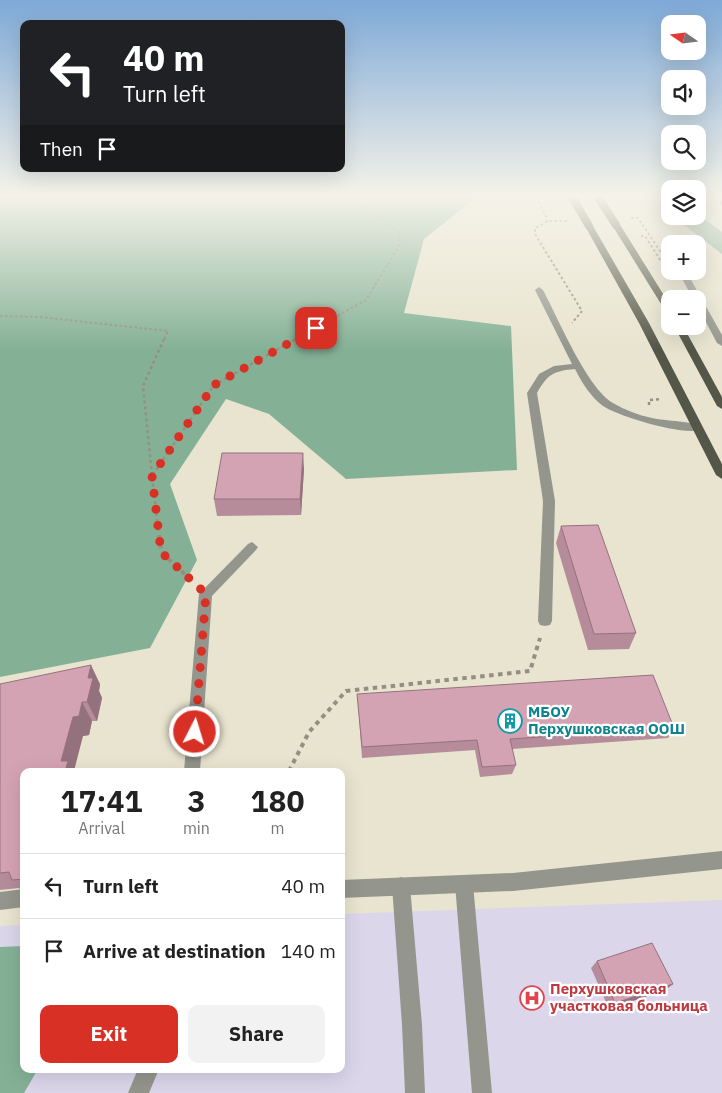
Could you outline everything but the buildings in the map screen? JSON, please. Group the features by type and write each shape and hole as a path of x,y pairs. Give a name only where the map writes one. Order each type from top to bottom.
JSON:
{"main road":[{"path":"601,248 644,323 722,475"},
{"path":"630,248 661,298"},
{"path":"683,335 722,406"}],"street":[{"path":"539,290 578,366 591,389 598,396 622,412 648,421 698,428"},
{"path":"706,315 722,343"},
{"path":"545,621 549,501 532,393 542,376 557,368 578,366"},
{"path":"192,768 206,594 252,546"},
{"path":"345,889 513,882 722,860"},
{"path":"464,884 482,1093"},
{"path":"401,886 412,1026 414,1093"},
{"path":"0,901 20,898"},
{"path":"138,1093 146,1073"}],"path":[{"path":"152,476 214,385 366,300 399,248"},
{"path":"543,248 558,276 568,287 582,311 571,324"},
{"path":"0,316 40,317 168,330 143,386 161,552 206,594"},
{"path":"650,412 649,400 661,399"},
{"path":"290,768 309,732 346,692 530,671 545,621"}],"shaded area":[{"name":"Перхушковская участковая больница","path":"722,900 722,1093 0,1093 0,926 20,925 20,1073 345,1073 345,914"}],"green space":[{"path":"0,248 422,248 404,313 511,326 517,470 346,479 269,414 226,399 170,484 197,560 150,648 0,677"},
{"path":"714,248 722,248 722,254"},
{"path":"20,946 20,1073 36,1073 24,1093 0,1093 0,947"}],"place":[{"name":"МБОУ Перхушковская ООШ","path":"510,721"},
{"name":"Перхушковская участковая больница","path":"532,998"}],"route":[{"path":"195,732 206,594 161,552 152,476 214,385 316,328"}]}
